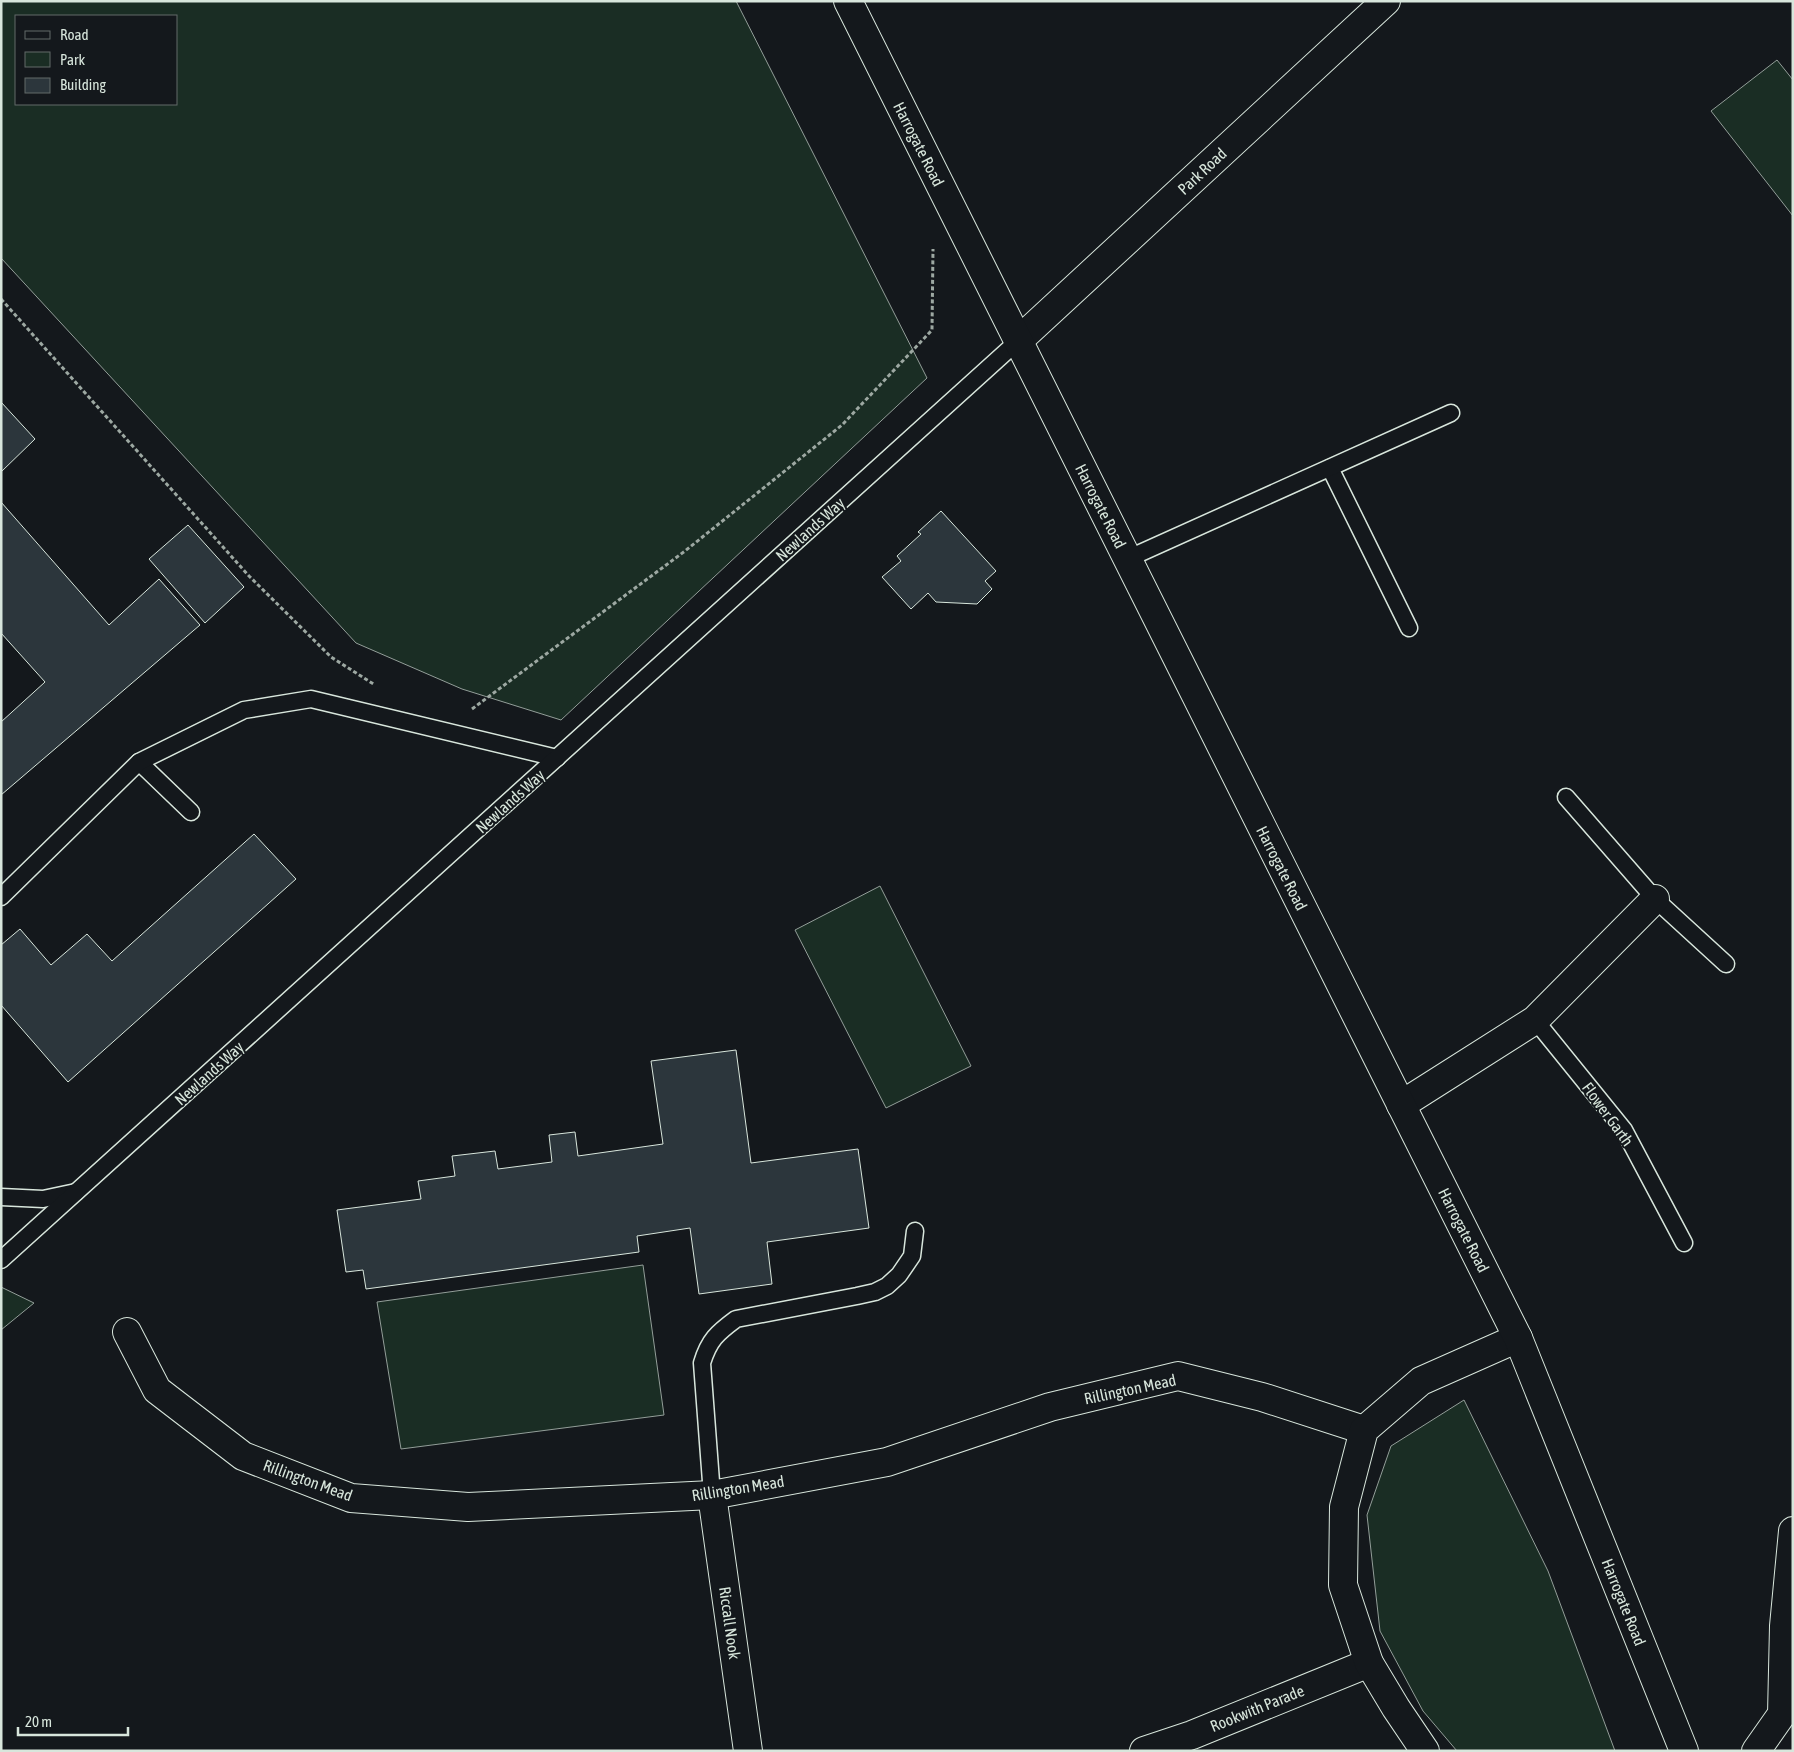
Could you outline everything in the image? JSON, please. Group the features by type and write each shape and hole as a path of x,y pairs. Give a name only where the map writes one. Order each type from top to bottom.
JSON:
{"main road":[{"name":"Harrogate Road","path":"848,1 1518,1338 1684,1751"},
{"name":"Park Road","path":"1018,341 1386,1"},
{"path":"1401,1105 1535,1020 1655,899"},
{"name":"Rillington Mead","path":"127,1332 157,1390 243,1456 351,1498 468,1507 712,1495 887,1462 1050,1407 1178,1376 1262,1397 1364,1430"},
{"path":"1425,1751 1369,1663 1343,1584 1344,1507 1364,1430 1421,1381 1518,1338"},
{"name":"Riccall Nook","path":"712,1495 748,1751"},
{"path":"1756,1751 1782,1714 1784,1626 1793,1531"},
{"name":"Rookwith Parade","path":"1144,1751 1192,1735 1369,1663"}],"lane":[{"name":"Newlands Way","path":"1,1260 1018,341"},
{"path":"1127,559 1451,413"},
{"path":"1330,468 1409,628"},
{"path":"1,897 139,762 244,710 311,698 558,758"},
{"path":"139,762 191,812"},
{"path":"1566,797 1655,899 1726,964"},
{"name":"Flower Garth","path":"1535,1020 1624,1130 1684,1243"},
{"path":"1,1197 43,1199 77,1192"},
{"path":"712,1495 702,1363 707,1347 719,1331 736,1319 857,1296 881,1289 899,1275 912,1256 915,1231"}],"path":[{"path":"467,713 685,551 842,425 932,330 934,236 959,224"},
{"path":"1,299 249,576 331,657 377,686"}],"green space":[{"path":"1,1 736,1 927,378 561,720 462,689 356,643 1,258"},
{"path":"1777,60 1793,80 1793,216 1711,111"},
{"path":"880,886 971,1066 886,1108 795,930"},
{"path":"643,1265 664,1415 401,1449 377,1302"},
{"path":"1,1287 34,1303 1,1330"},
{"path":"1464,1400 1548,1571 1615,1751 1457,1751 1423,1711 1380,1631 1367,1515 1391,1446"}],"building":[{"path":"1,402 35,439 1,472"},
{"path":"1,502 109,625 159,579 200,625 1,795 1,722 45,682 1,633"},
{"path":"941,511 996,571 985,581 992,589 977,604 936,602 928,593 911,609 882,577 901,561 897,556 921,534 918,532"},
{"path":"188,525 244,587 205,623 149,559"},
{"path":"254,834 296,879 68,1082 1,1005 1,945 20,929 51,965 87,934 112,961"},
{"path":"736,1050 751,1163 858,1149 869,1228 767,1242 772,1284 699,1294 690,1228 637,1236 639,1252 366,1289 363,1270 346,1272 337,1210 421,1199 418,1181 455,1176 452,1156 495,1151 498,1169 552,1162 549,1135 575,1132 578,1156 663,1144 651,1061"}]}
